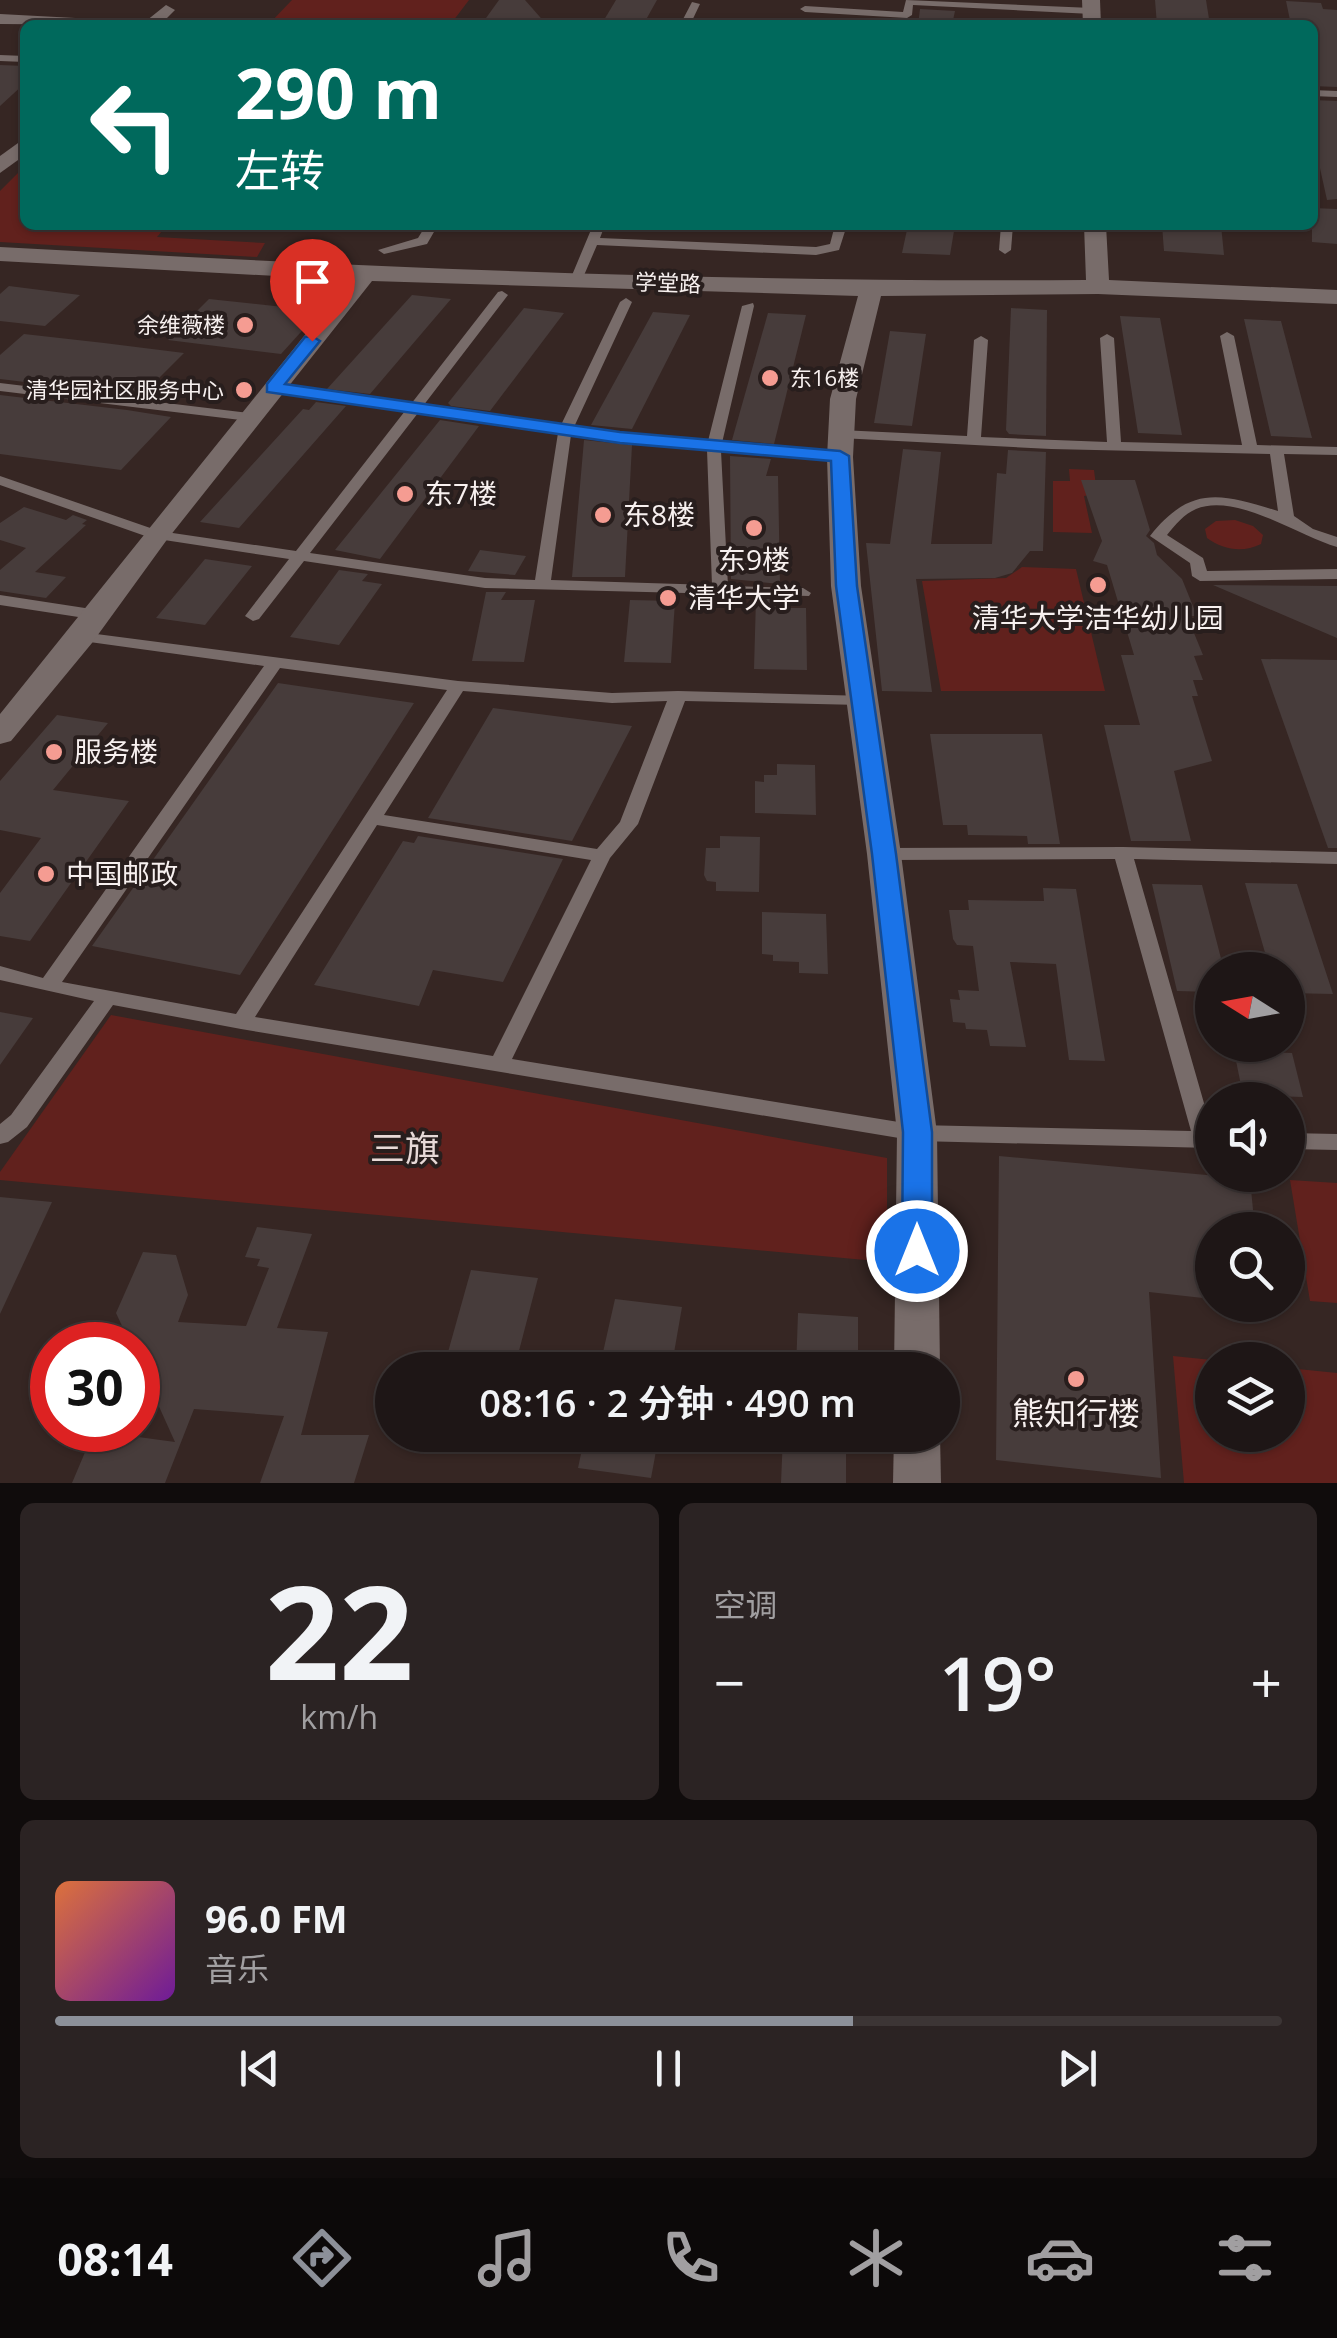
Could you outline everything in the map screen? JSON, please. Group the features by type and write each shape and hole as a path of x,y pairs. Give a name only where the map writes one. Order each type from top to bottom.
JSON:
{"street":[{"path":"0,167 20,149"},
{"path":"1096,230 1098,287"},
{"name":"学堂路","path":"0,254 366,274 871,289 1098,287 1337,297"},
{"path":"0,734 366,274"},
{"path":"871,289 843,399 840,446 846,586 918,1132 917,1352"},
{"path":"917,1452 917,1483"}],"lane":[{"path":"805,10 876,13 902,20 910,2 1092,12"},
{"path":"687,20 694,4"},
{"path":"874,20 876,13"},
{"path":"366,274 388,246 422,240 429,230"},
{"path":"576,280 596,230"},
{"path":"592,241 816,252 835,247 840,230"},
{"path":"1005,250 1007,230"},
{"path":"253,616 502,295"},
{"path":"542,584 565,431 626,302"},
{"path":"720,590 714,448 748,306"},
{"path":"1227,336 1250,448"},
{"path":"1107,338 1114,446"},
{"path":"974,442 981,340"},
{"path":"0,387 249,417"},
{"path":"273,388 565,431 714,448 974,442 1337,451"},
{"path":"1276,449 1287,518"},
{"path":"0,480 156,535 485,583 802,593"},
{"path":"1337,542 1308,532 1287,518 1235,504 1204,503 1182,510 1158,536 1198,561 1200,576 1337,574"},
{"path":"0,600 89,626 274,664 458,686 612,698 861,700"},
{"path":"48,986 274,664"},
{"path":"241,1022 458,686"},
{"path":"499,1064 602,856 629,824 678,696"},
{"path":"372,819 602,856"},
{"path":"884,854 1123,853 1337,858"},
{"path":"1123,853 1195,1096"},
{"path":"0,973 48,986 241,1022 918,1132 1195,1140"},
{"path":"0,1136 19,1122 108,997"},
{"path":"1305,1141 1337,1142"}],"shaded area":[{"name":"清华大学","path":"0,0 1337,0 1337,1483 0,1483"},
{"path":"292,0 469,0 454,20 273,20"},
{"path":"20,171 20,230 163,230 157,237 265,243 257,257 0,242 0,191"},
{"path":"1069,469 1094,470 1097,494 1084,496 1092,533 1053,532 1053,481 1070,481"},
{"path":"1235,520 1253,526 1263,535 1261,544 1233,549 1207,538 1205,529 1216,521"},
{"path":"1022,567 1076,569 1105,691 941,691 922,581 1006,578"},
{"path":"111,1015 887,1158 887,1262 0,1180 0,1172"},
{"path":"1305,1181 1337,1183 1337,1303 1310,1301 1305,1271 1305,1212 1295,1212 1292,1192 1305,1192"},
{"path":"1173,1356 1195,1358 1195,1452 1305,1452 1305,1370 1337,1373 1337,1483 1184,1483"}],"building":[{"path":"499,0 525,0 543,20 485,20"},
{"path":"616,0 657,0 646,20 604,20"},
{"path":"1155,0 1206,0 1209,20 1157,20"},
{"path":"1286,1 1321,3 1323,9 1337,10 1337,87 1318,86 1318,20 1290,20"},
{"path":"920,9 955,11 953,20 919,20"},
{"path":"0,65 20,66 20,88 0,106"},
{"path":"1318,100 1337,101 1337,199 1327,200 1318,159"},
{"path":"1318,208 1337,209 1337,244 1312,242 1312,230 1318,230"},
{"path":"907,230 954,230 950,255 902,253"},
{"path":"1162,230 1222,230 1224,255 1164,251"},
{"path":"9,286 80,295 45,326 0,321 0,294"},
{"path":"412,295 451,299 370,394 327,389"},
{"name":"余维薇楼","path":"209,299 320,311 281,354 168,340"},
{"path":"524,308 564,313 490,411 451,406 448,403"},
{"path":"1011,308 1047,310 1046,436 1009,434 1006,430"},
{"path":"653,312 690,315 632,429 591,425"},
{"name":"东16楼","path":"768,313 806,315 774,444 732,440"},
{"path":"1120,316 1160,318 1182,435 1138,433"},
{"path":"1244,319 1281,321 1312,438 1271,436"},
{"path":"890,331 926,334 912,426 874,423"},
{"path":"24,334 184,353 141,396 0,379 0,355"},
{"path":"0,395 171,417 121,470 0,454"},
{"path":"316,402 346,406 239,528 200,522 303,409 309,410"},
{"name":"东7楼","path":"440,420 479,426 380,559 335,550"},
{"name":"东8楼","path":"584,440 632,445 625,577 572,577"},
{"path":"903,449 941,452 931,544 992,544 997,473 1006,474 1008,450 1046,452 1043,551 1030,551 1012,573 995,578 916,579 932,692 882,691 866,543 890,544"},
{"name":"东9楼","path":"730,456 771,459 766,476 778,476 780,584 731,579"},
{"path":"1081,480 1135,480 1150,530 1146,536 1154,543 1157,555 1182,579 1197,616 1187,616 1203,655 1194,656 1203,680 1193,680 1198,696 1192,696 1212,761 1174,771 1191,841 1131,841 1104,725 1140,725 1121,655 1134,655 1107,565 1093,561 1102,541"},
{"path":"24,507 66,520 73,515 87,520 35,572 66,577 46,598 0,591 0,570 26,548 0,540 0,523"},
{"path":"480,550 526,556 515,575 468,571"},
{"path":"205,559 252,566 205,625 156,618"},
{"path":"339,570 368,574 362,581 382,584 339,645 290,637"},
{"path":"1213,585 1337,586 1337,638"},
{"path":"486,592 506,592 501,600 535,600 524,662 472,661"},
{"path":"756,598 781,599 781,608 806,608 807,670 754,669"},
{"path":"630,600 675,601 671,663 624,662"},
{"path":"1261,659 1337,660 1337,848 1328,848"},
{"path":"278,683 414,703 240,975 92,946"},
{"path":"493,708 632,726 572,841 428,818"},
{"path":"57,715 108,723 53,790 129,801 30,941 0,936 0,893 41,838 0,830 0,781"},
{"path":"930,734 1042,734 1060,844 1028,844 1027,836 968,835 967,825 943,825"},
{"path":"777,764 815,765 816,815 755,813 755,781 764,782 764,775 777,775"},
{"path":"418,836 563,859 503,982 433,970 419,1006 314,985 403,841 414,843"},
{"path":"720,836 760,837 759,892 716,891 716,882 707,881 706,848 720,848"},
{"path":"1245,883 1297,884 1333,994 1305,993 1305,952 1265,952"},
{"path":"1152,884 1202,885 1219,952 1195,952 1195,992 1177,991"},
{"path":"1043,888 1076,889 1105,1061 1069,1060 1056,964 1010,962 1026,1047 990,1046 987,1030 966,1029 965,1023 953,1022 950,999 960,1000 958,990 979,991 973,946 957,945 953,939 949,910 969,910 968,900 1044,901"},
{"path":"762,912 826,914 828,974 799,973 799,962 773,961 773,955 762,954"},
{"path":"0,1012 33,1018 0,1065"},
{"path":"1236,1062 1294,1062 1299,1082 1240,1082"},
{"name":"熊知行楼","path":"999,1156 1195,1174 1195,1192 1251,1192 1253,1212 1195,1212 1195,1297 1149,1292 1161,1478 996,1460"},
{"path":"0,1197 52,1202 0,1314"},
{"path":"257,1227 312,1234 277,1328 328,1332 301,1435 369,1435 354,1483 260,1483 284,1416 194,1409 165,1483 72,1483 85,1452 160,1452 160,1440 175,1442 160,1409 160,1322 120,1322 116,1313 143,1252 176,1255 188,1295 178,1322 246,1326 269,1268 257,1266 260,1259 245,1257"},
{"path":"471,1270 538,1278 519,1352 448,1352"},
{"path":"615,1299 682,1307 674,1352 603,1352"},
{"path":"798,1313 858,1317 858,1352 797,1352"},
{"path":"581,1452 656,1452 651,1478 578,1468"},
{"path":"782,1452 846,1452 846,1483 781,1483"}],"place":[{"name":"余维薇楼","path":"245,325"},
{"name":"东16楼","path":"770,378"},
{"name":"清华园社区服务中心","path":"244,390"},
{"name":"东7楼","path":"405,494"},
{"name":"东8楼","path":"603,515"},
{"name":"东9楼","path":"754,528"},
{"name":"清华大学洁华幼儿园","path":"1098,585"},
{"name":"清华大学","path":"668,598"},
{"name":"服务楼","path":"54,752"},
{"name":"中国邮政","path":"46,874"},
{"name":"熊知行楼","path":"1076,1379"}],"district":[{"name":"三旗","path":"405,1149"}],"route":[{"path":"312,341 273,388 620,438 840,456 846,586 918,1132 917,1251"}]}
